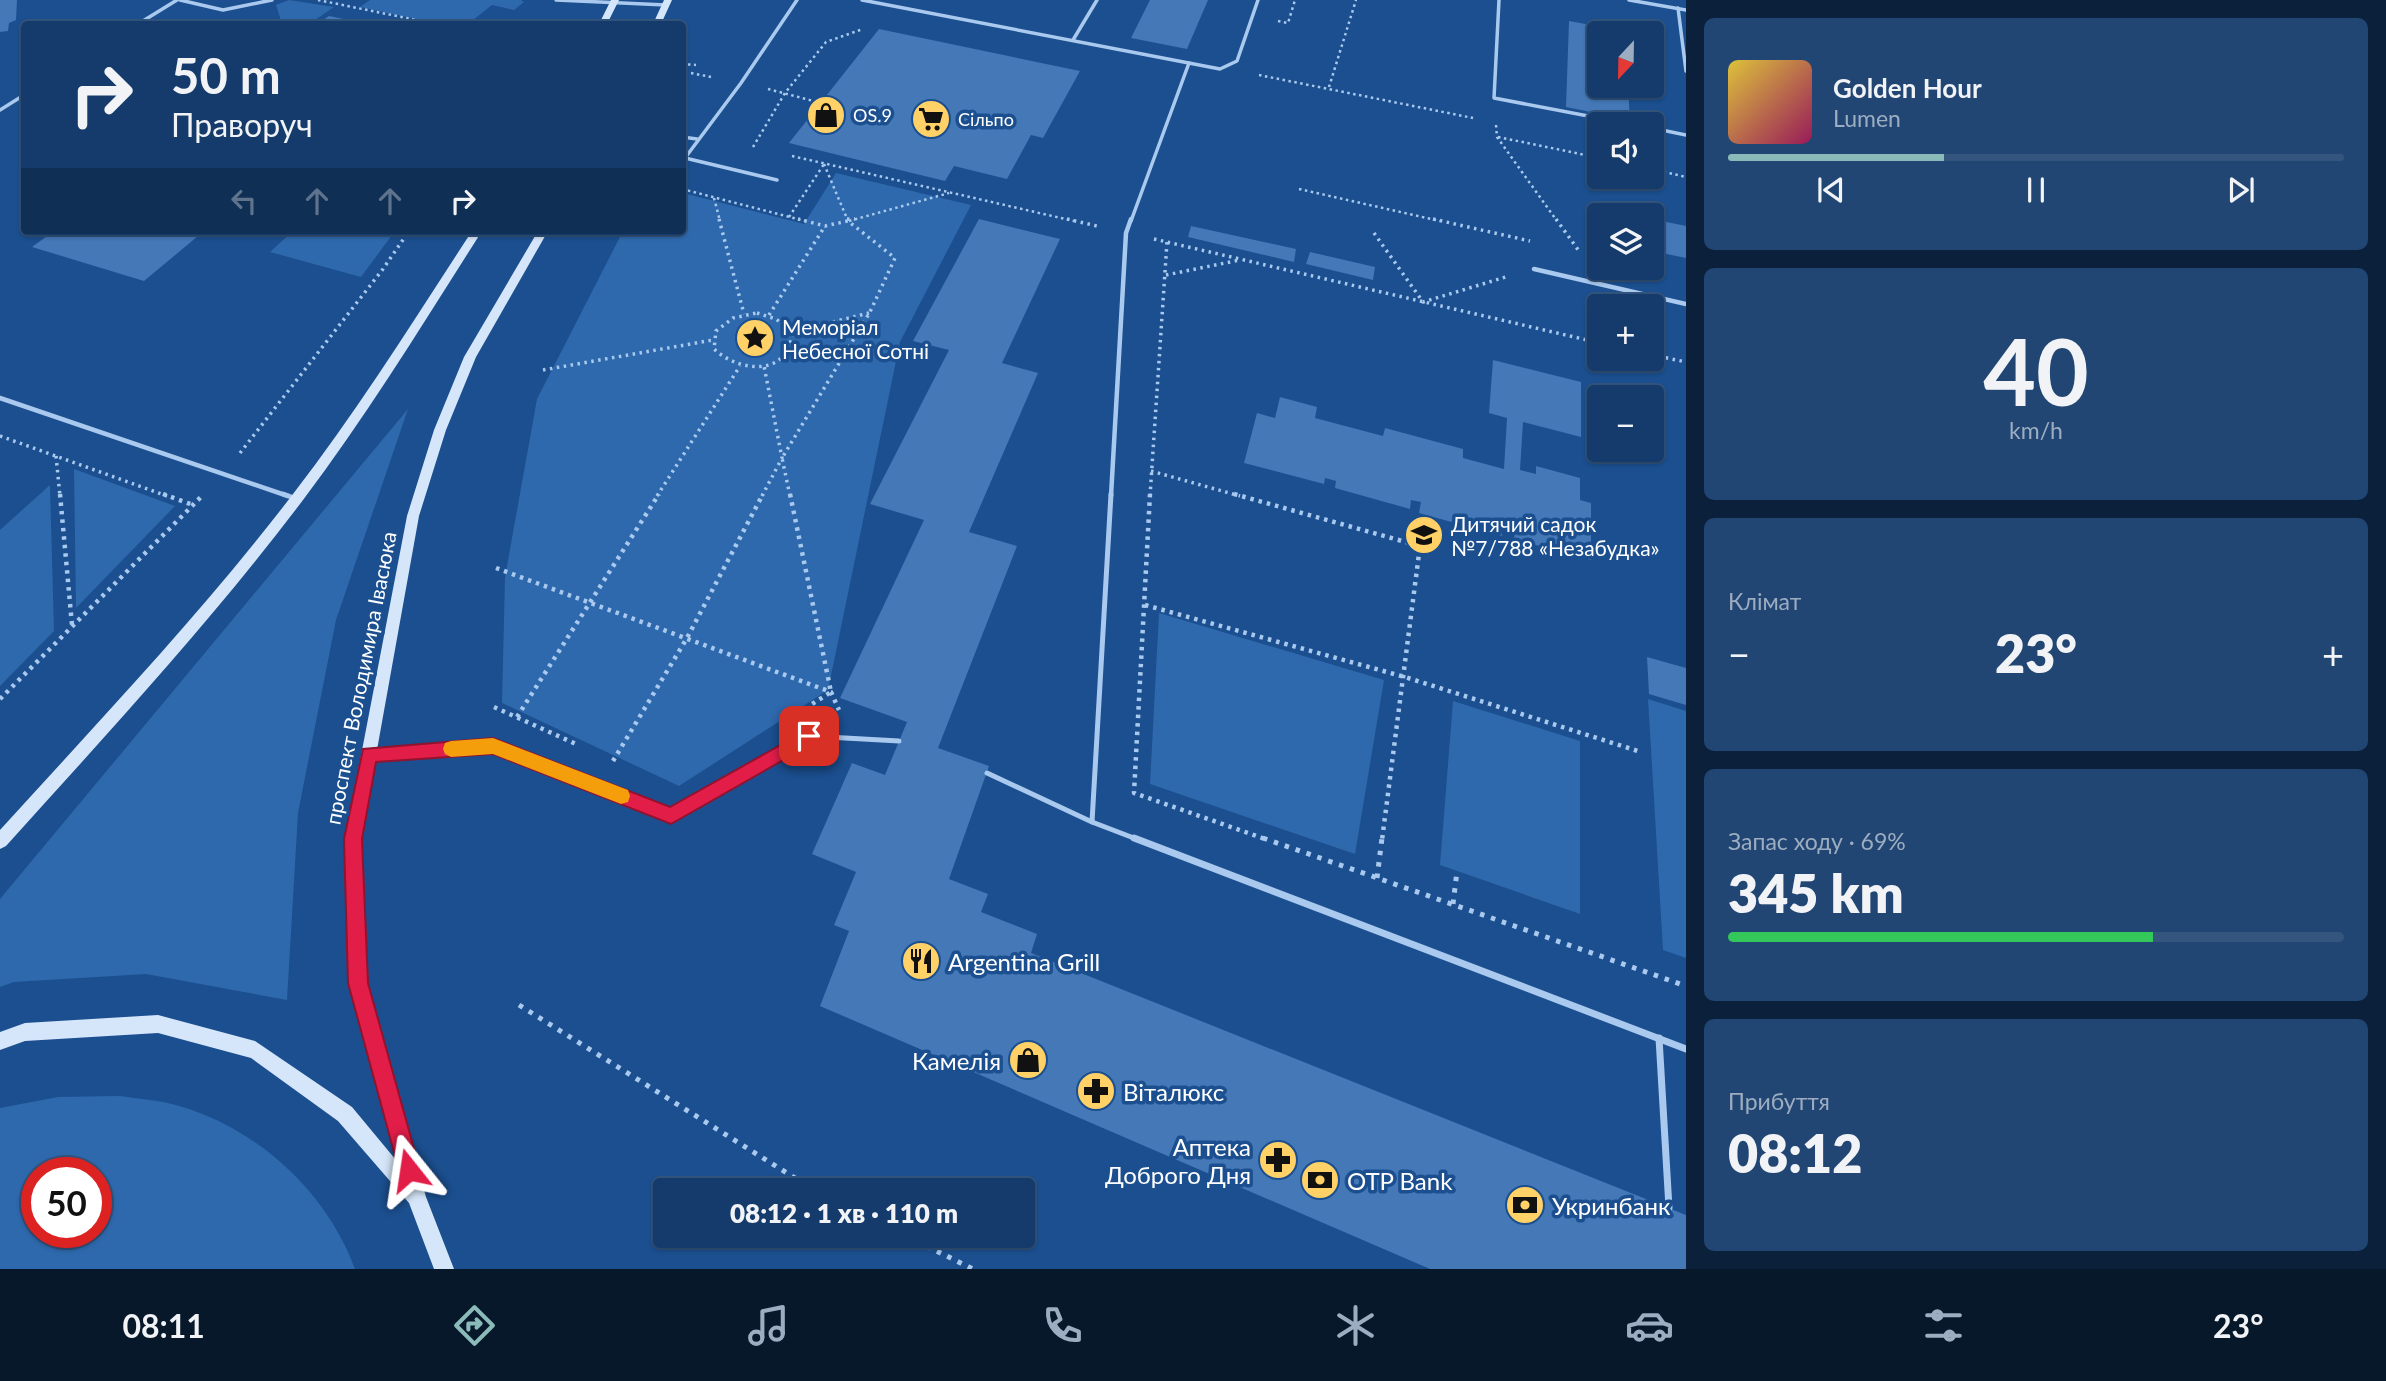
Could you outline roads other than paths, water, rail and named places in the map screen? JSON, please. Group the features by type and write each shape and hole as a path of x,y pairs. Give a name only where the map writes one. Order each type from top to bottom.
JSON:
{"main road":[{"path":"605,21 615,1"},
{"path":"658,21 667,2"},
{"path":"0,841 137,690 297,499 396,357 474,235"},
{"name":"проспект Володимира Івасюка","path":"416,1197 358,983 353,839 413,516 440,430 470,357 541,235"},
{"path":"0,1041 25,1032 158,1024 255,1049 345,1114 416,1197 444,1269"}],"lane":[{"path":"143,21 179,0 223,10 272,0"},
{"path":"556,0 667,2"},
{"path":"686,156 741,83 797,0"},
{"path":"862,0 1220,69 1237,61 1258,0"},
{"path":"903,8 909,0"},
{"path":"1073,40 1097,0"},
{"path":"1499,0 1494,98 1587,116"},
{"path":"1629,0 1686,10"},
{"path":"1678,8 1686,71"},
{"path":"1092,822 1126,233 1189,63"},
{"path":"0,110 21,97"},
{"path":"1664,130 1686,135"},
{"path":"686,138 697,139"},
{"path":"686,158 777,180"},
{"path":"1534,269 1686,304"},
{"path":"0,398 297,499"},
{"path":"369,755 493,746 671,816 809,736 899,741"},
{"path":"987,773 1092,822 1686,1049"},
{"path":"1659,1038 1669,1208"}],"place":[{"name":"OS.9","path":"826,115"},
{"name":"Сільпо","path":"931,119"},
{"name":"Меморіал Небесної Сотні","path":"755,338"},
{"name":"Дитячий садок №7/788 «Незабудка»","path":"1424,535"},
{"name":"Argentina Grill","path":"921,961"},
{"name":"Камелія","path":"1028,1060"},
{"name":"Віталюкс","path":"1096,1091"},
{"name":"Аптека Доброго Дня","path":"1278,1160"},
{"name":"OTP Bank","path":"1320,1180"},
{"name":"Укринбанк","path":"1525,1205"}]}
